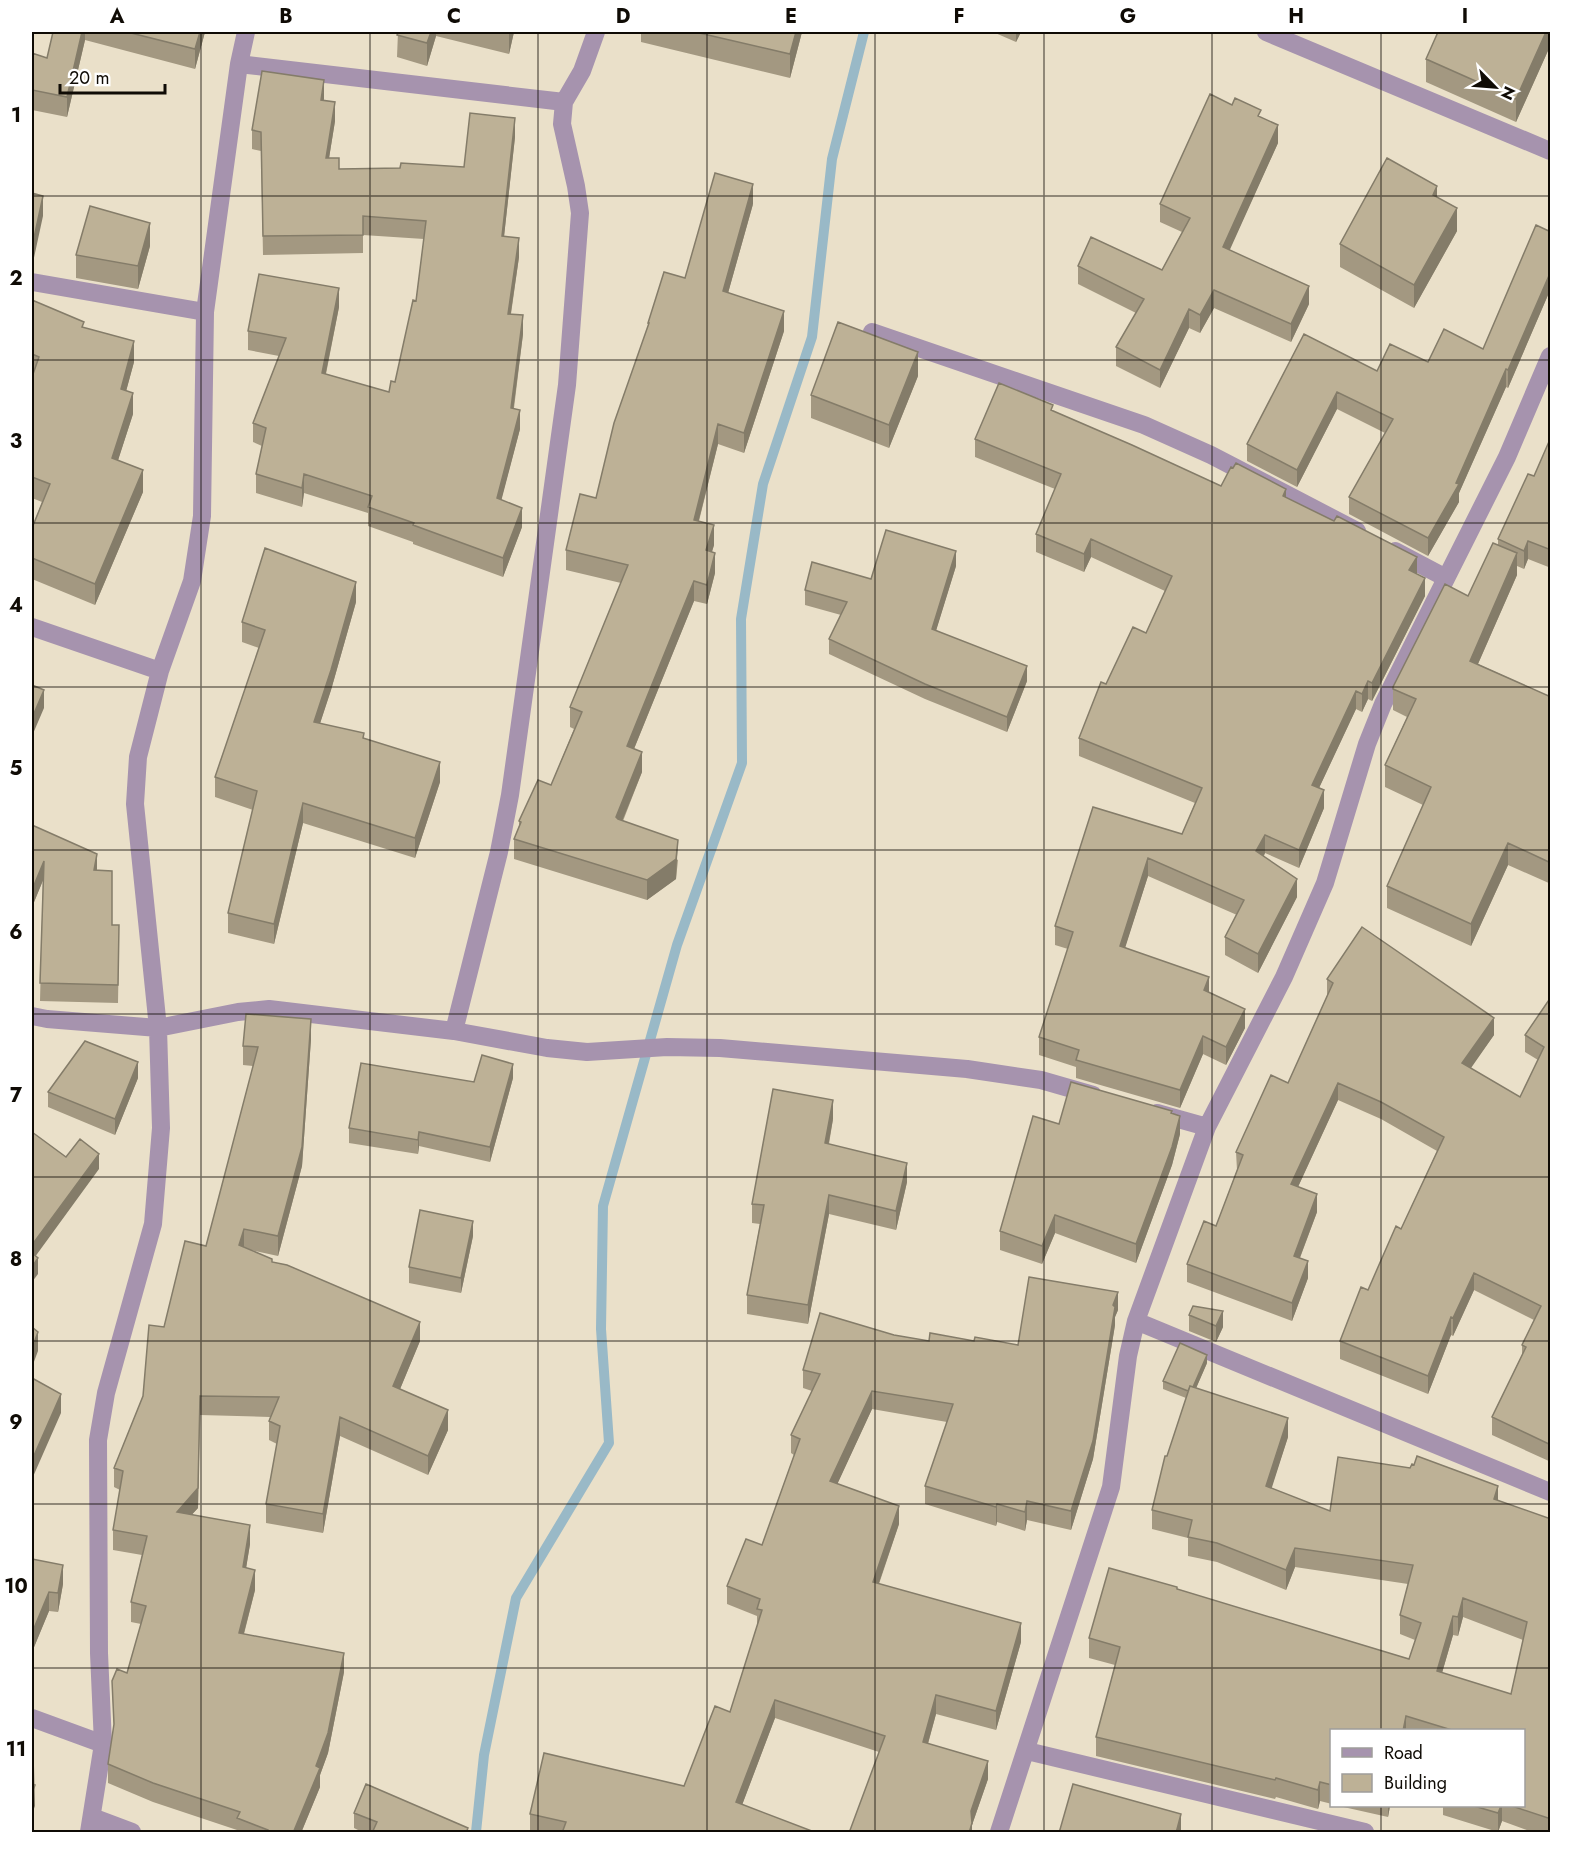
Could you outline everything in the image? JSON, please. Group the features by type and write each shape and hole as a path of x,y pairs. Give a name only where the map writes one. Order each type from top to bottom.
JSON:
{"street":[{"path":"132,1833 90,1825 103,1744 99,1653 98,1440 106,1393 153,1224 161,1128 158,1028 135,804 138,757 160,671 192,581 202,516 206,312 239,64 246,32"},
{"path":"454,1031 499,852 510,795 567,385 580,213 562,124 564,102 582,71 596,32"},
{"path":"1266,32 1551,151"},
{"path":"239,64 564,102"},
{"path":"32,282 206,312"},
{"path":"872,332 1144,425 1211,455 1446,578"},
{"path":"999,1833 1111,1487 1128,1356 1136,1322 1207,1127 1294,957 1325,883 1366,744 1383,704 1507,457 1551,356"},
{"path":"32,627 160,671"},
{"path":"32,1016 158,1028 238,1012 269,1009 454,1031 547,1048 587,1052 667,1047 720,1048 967,1069 1041,1080 1107,1099"},
{"path":"1141,1108 1207,1127"},
{"path":"1136,1322 1551,1492"},
{"path":"32,1718 103,1744"},
{"path":"1027,1751 1365,1833"}],"building":[{"path":"53,32 82,32 67,97 32,90 32,53 47,58"},
{"path":"127,32 200,32 195,49"},
{"path":"398,32 431,32 427,43 397,35"},
{"path":"695,32 796,32 790,54"},
{"path":"1438,32 1546,32 1516,99 1426,59"},
{"path":"262,71 324,80 321,100 335,102 326,158 339,158 339,169 400,168 401,163 464,167 470,113 515,118 502,236 519,238 508,314 523,315 511,408 520,410 497,498 522,508 503,558 368,507 372,496 304,474 302,488 256,474 266,428 253,423 286,338 248,331 259,274 339,288 322,373 389,392 391,381 395,382 413,300 416,301 426,221 363,216 363,235 263,236 261,132 252,130"},
{"path":"1210,94 1232,105 1235,98 1261,110 1258,116 1278,125 1223,247 1309,286 1291,324 1214,290 1200,315 1189,309 1160,370 1116,347 1144,299 1078,266 1091,237 1162,270 1190,218 1160,204"},
{"path":"1387,158 1437,186 1433,195 1457,208 1414,285 1340,244"},
{"path":"715,173 753,184 723,291 784,311 744,433 718,424 694,520 714,525 706,550 715,553 707,585 694,581 627,746 642,752 616,817 678,840 676,859 647,880 514,839 521,822 519,821 538,780 551,785 582,712 570,707 628,565 566,550 580,494 596,498 614,423 664,272 685,278"},
{"path":"32,193 43,196 32,247"},
{"path":"90,206 150,223 138,266 76,255"},
{"path":"1536,225 1551,232 1551,271 1456,483 1459,484 1428,538 1349,497 1393,419 1337,392 1297,470 1247,444 1304,334 1377,371 1390,344 1428,362 1444,329 1483,349"},
{"path":"32,300 84,322 82,327 134,341 121,389 133,393 112,458 143,470 95,584 32,558 32,528 50,484 32,477 32,377 39,357 32,354"},
{"path":"838,322 918,352 889,425 811,395"},
{"path":"999,383 1053,405 1051,410 1221,486 1231,467 1233,468 1236,463 1286,489 1283,496 1334,521 1337,516 1417,557 1409,570 1425,578 1372,683 1368,681 1362,694 1356,691 1312,785 1324,790 1299,850 1265,835 1256,851 1297,879 1258,954 1225,937 1244,900 1148,858 1120,946 1209,977 1204,990 1245,1009 1226,1047 1203,1036 1180,1090 1076,1060 1079,1050 1039,1037 1073,932 1055,926 1093,807 1182,834 1202,788 1079,738 1101,682 1106,684 1133,627 1146,633 1172,576 1091,539 1084,554 1036,534 1061,474 975,439"},
{"path":"1551,437 1551,550 1528,541 1524,551 1498,539 1528,474 1534,476"},
{"path":"886,530 956,551 932,629 1027,666 1007,717 925,684 829,639 847,602 805,590 812,562 871,579"},
{"path":"1493,543 1517,553 1470,661 1551,697 1551,863 1508,843 1471,924 1387,886 1431,787 1385,765 1416,699 1393,687 1445,584 1468,596"},
{"path":"265,548 356,582 314,722 364,733 363,738 440,762 415,838 303,803 274,924 228,913 257,791 215,777 265,630 242,622"},
{"path":"32,685 44,690 32,718"},
{"path":"32,825 97,854 94,870 112,871 112,925 119,925 118,985 40,983 44,861 32,890"},
{"path":"1362,927 1494,1018 1462,1063 1520,1097 1544,1047 1525,1035 1551,997 1551,1445 1492,1417 1526,1347 1522,1345 1541,1306 1474,1273 1453,1318 1451,1317 1428,1376 1340,1341 1361,1287 1368,1290 1396,1226 1401,1229 1444,1137 1381,1102 1338,1083 1291,1184 1317,1194 1294,1256 1308,1261 1292,1303 1187,1264 1204,1221 1216,1226 1243,1155 1236,1152 1271,1075 1288,1083 1333,983 1327,979"},
{"path":"246,1014 311,1019 302,1147 278,1236 244,1229 239,1245 272,1259 272,1262 287,1265 420,1322 393,1386 448,1410 428,1456 340,1417 323,1514 266,1504 280,1426 269,1421 279,1397 200,1396 198,1488 177,1512 250,1525 243,1567 255,1570 239,1633 344,1653 328,1733 316,1766 320,1768 293,1833 267,1833 268,1830 237,1818 240,1812 153,1783 108,1764 114,1724 112,1681 117,1669 127,1673 146,1606 131,1602 147,1536 113,1530 123,1471 114,1468 143,1396 149,1325 164,1327 185,1241 206,1246 258,1047 243,1046"},
{"path":"85,1041 138,1062 115,1119 48,1092"},
{"path":"482,1055 513,1064 490,1147 419,1132 418,1140 349,1128 361,1063 474,1082"},
{"path":"1071,1082 1172,1111 1171,1113 1180,1116 1172,1147 1136,1244 1055,1215 1042,1246 1000,1231 1033,1116 1059,1124"},
{"path":"773,1089 833,1100 825,1143 907,1163 896,1211 829,1195 808,1305 747,1295 764,1205 752,1204"},
{"path":"32,1132 66,1157 80,1139 99,1154 32,1245"},
{"path":"420,1210 473,1221 461,1278 409,1267"},
{"path":"32,1253 38,1258 32,1267"},
{"path":"1029,1277 1118,1292 1113,1305 1115,1307 1093,1441 1071,1511 1027,1501 1025,1512 997,1504 996,1507 925,1486 953,1404 872,1391 830,1481 899,1506 873,1582 1021,1623 996,1711 936,1695 923,1742 988,1761 971,1811 972,1823 969,1833 849,1833 885,1736 775,1700 736,1802 817,1833 562,1833 566,1822 530,1814 544,1753 684,1786 715,1706 730,1712 762,1610 757,1609 760,1599 727,1586 746,1539 762,1545 800,1439 791,1435 820,1374 803,1370 820,1313 894,1335 929,1341 930,1333 974,1341 975,1337 1018,1345"},
{"path":"1193,1306 1223,1311 1216,1326 1189,1315"},
{"path":"32,1327 38,1332 32,1348"},
{"path":"1180,1343 1207,1355 1193,1387 1190,1386 1188,1391 1163,1381"},
{"path":"32,1378 61,1394 32,1460"},
{"path":"1190,1386 1288,1418 1266,1486 1330,1511 1338,1457 1410,1468 1412,1464 1414,1465 1417,1456 1498,1486 1494,1499 1551,1519 1551,1689 1549,1698 1551,1699 1551,1819 1515,1807 1525,1807 1525,1729 1448,1729 1406,1716 1403,1729 1330,1729 1330,1784 1320,1782 1318,1790 1276,1778 1275,1780 1096,1737 1120,1647 1089,1638 1109,1568 1409,1659 1421,1623 1400,1615 1413,1565 1295,1548 1286,1570 1217,1543 1188,1537 1192,1520 1152,1510 1165,1456 1167,1456","holes":["1463,1598 1527,1622 1511,1694 1437,1671 1453,1616 1458,1617"]},
{"path":"32,1559 63,1565 58,1593 49,1592 32,1633"},
{"path":"366,1784 468,1828 466,1833 372,1833 377,1822 354,1813"},
{"path":"1073,1784 1181,1814 1176,1833 1059,1833"},
{"path":"1477,1807 1501,1807 1498,1813"}],"waterway":[{"path":"476,1832 484,1755 516,1598 609,1443 601,1329 603,1206 677,945 742,763 741,619 763,484 812,337 832,159 864,32"}]}
